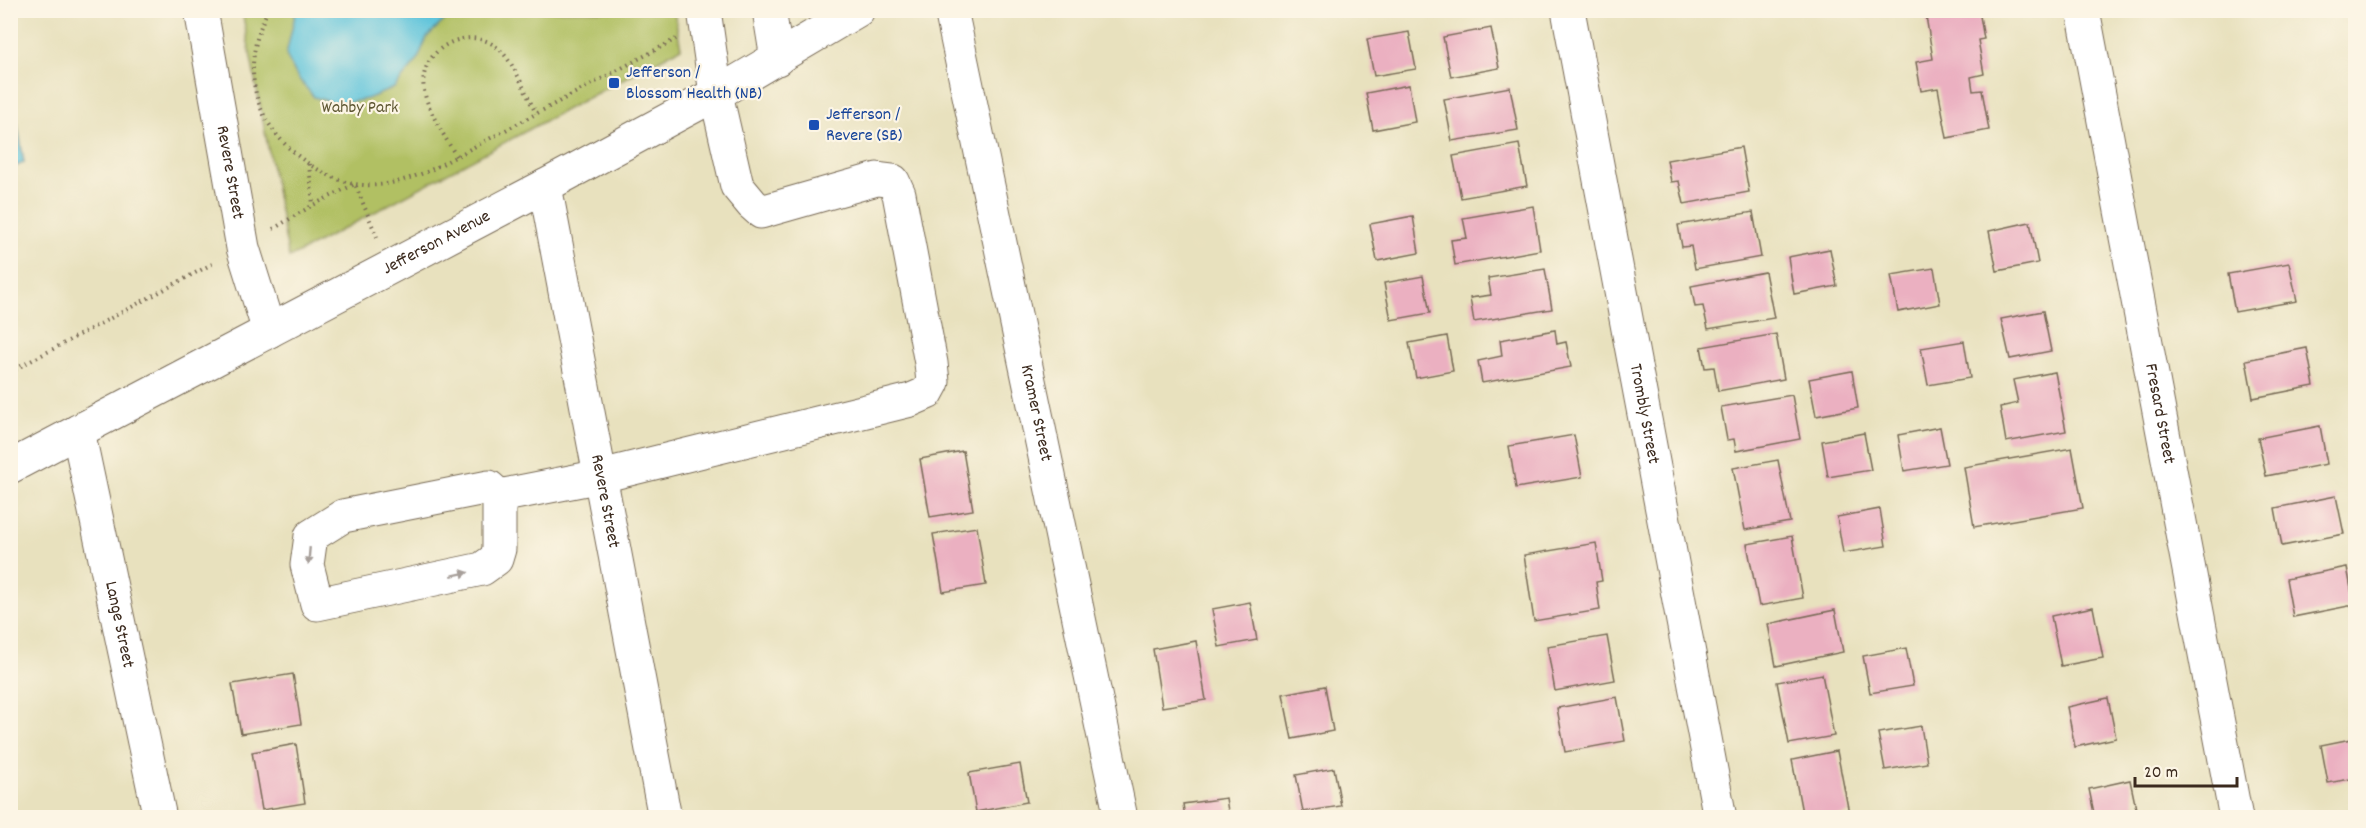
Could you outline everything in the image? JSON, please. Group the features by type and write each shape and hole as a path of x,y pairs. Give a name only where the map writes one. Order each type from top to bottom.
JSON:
{"street":[{"name":"Revere Street","path":"201,10 243,248 269,331"},
{"path":"499,496 600,476 911,400 927,393 933,382 899,194 893,181 877,179 762,212 752,204 737,186 716,94 704,10"},
{"path":"769,10 777,59"},
{"name":"Jefferson Avenue","path":"10,467 716,94 858,10"},
{"name":"Kramer Street","path":"951,10 1121,818"},
{"name":"Trombly Street","path":"1568,10 1720,818"},
{"name":"Fresard Street","path":"2083,10 2236,818"},
{"name":"Revere Street","path":"545,186 665,818"},
{"name":"Lange Street","path":"78,431 160,818"},
{"path":"489,487 499,496 500,549 496,559 482,569 318,604 307,565 311,536 343,516 489,487"}],"path":[{"path":"268,10 258,37 253,79 258,102 267,123 281,141 308,164 342,182 362,186 388,184 409,179 682,36"},
{"path":"456,156 423,89 424,74 430,59 440,47 454,40 470,38 485,40 499,49 536,113"},
{"path":"308,164 313,206"}],"green space":[{"name":"Wahby Park","path":"242,11 674,11 681,48 289,258"}],"water":[{"path":"296,10 466,11 449,16 427,37 417,61 394,88 367,99 338,104 314,97 298,78 286,55"},
{"path":"11,88 24,162 10,169"}],"building":[{"path":"1925,10 1979,10 1984,39 1978,40 1984,74 1971,77 1973,91 1982,90 1989,130 1947,138 1938,88 1921,91 1916,62 1933,59"},
{"path":"1491,28 1499,68 1451,77 1443,37"},
{"path":"1409,32 1416,69 1374,76 1367,39"},
{"path":"1409,85 1415,122 1373,130 1366,93"},
{"path":"1510,87 1518,130 1452,141 1444,99"},
{"path":"1519,144 1527,186 1461,198 1453,156"},
{"path":"1741,147 1749,192 1684,204 1679,181 1671,182 1667,160"},
{"path":"1533,206 1540,250 1455,265 1451,240 1467,238 1463,218"},
{"path":"1753,212 1761,257 1695,269 1691,246 1682,247 1678,225"},
{"path":"1413,216 1419,253 1377,261 1370,224"},
{"path":"2030,222 2038,263 1997,271 1989,231"},
{"path":"1830,249 1837,286 1794,294 1788,257"},
{"path":"2289,263 2297,301 2235,312 2228,274"},
{"path":"1934,268 1940,304 1898,312 1891,275"},
{"path":"1545,269 1552,309 1474,322 1470,298 1491,295 1488,278"},
{"path":"1765,272 1774,318 1708,329 1703,306 1695,307 1691,286"},
{"path":"1423,276 1430,313 1391,320 1384,283"},
{"path":"2043,311 2051,351 2010,359 2001,319"},
{"path":"1555,330 1557,344 1566,342 1571,367 1482,383 1478,361 1502,356 1500,340"},
{"path":"1776,334 1784,379 1718,391 1714,367 1705,368 1701,347"},
{"path":"1447,336 1453,371 1416,378 1409,343"},
{"path":"1964,341 1970,378 1928,385 1921,348"},
{"path":"2307,348 2314,386 2253,398 2246,360"},
{"path":"1852,371 1858,408 1816,416 1809,379"},
{"path":"2055,372 2066,431 2006,442 2000,407 2018,403 2013,380"},
{"path":"1792,395 1800,439 1736,451 1734,439 1727,440 1721,407"},
{"path":"2320,426 2327,464 2266,476 2258,438"},
{"path":"1940,427 1947,464 1904,471 1898,435"},
{"path":"1864,433 1871,470 1828,477 1822,441"},
{"path":"1574,435 1582,477 1516,488 1509,446"},
{"path":"2072,448 2083,508 1974,527 1964,467"},
{"path":"963,451 973,510 930,517 920,459"},
{"path":"1778,460 1790,522 1745,530 1733,468"},
{"path":"2336,496 2344,534 2282,546 2275,508"},
{"path":"1880,509 1886,546 1843,553 1837,517"},
{"path":"977,527 986,585 943,592 933,534"},
{"path":"1792,536 1803,598 1759,606 1747,544"},
{"path":"1596,543 1602,581 1596,582 1600,610 1534,621 1524,555"},
{"path":"2347,567 2354,605 2293,617 2286,579"},
{"path":"1250,602 1257,640 1219,647 1212,609"},
{"path":"2093,607 2103,658 2061,666 2051,616"},
{"path":"1835,610 1843,652 1776,666 1768,624"},
{"path":"1607,636 1615,680 1555,691 1547,646"},
{"path":"1196,641 1206,700 1162,707 1153,649"},
{"path":"1906,648 1913,686 1870,693 1863,656"},
{"path":"293,674 301,724 241,734 232,684"},
{"path":"1822,674 1834,736 1789,744 1777,682"},
{"path":"1325,686 1333,731 1292,739 1283,694"},
{"path":"1617,697 1625,741 1565,752 1557,708"},
{"path":"2108,698 2116,738 2075,747 2067,707"},
{"path":"1921,726 1927,763 1885,770 1878,733"},
{"path":"2356,738 2356,778 2328,783 2321,745"},
{"path":"296,744 305,803 262,810 252,752"},
{"path":"1837,751 1849,813 1826,818 1803,818 1792,760"},
{"path":"1020,764 1027,802 976,812 969,773"},
{"path":"1334,768 1341,806 1303,812 1296,775"},
{"path":"2130,780 2138,818 2095,818 2089,789"},
{"path":"1226,798 1229,818 1185,818 1183,804"}],"place":[{"name":"Jefferson / Blossom Health (NB)","path":"614,83"},
{"name":"Jefferson / Revere (SB)","path":"814,125"}]}
